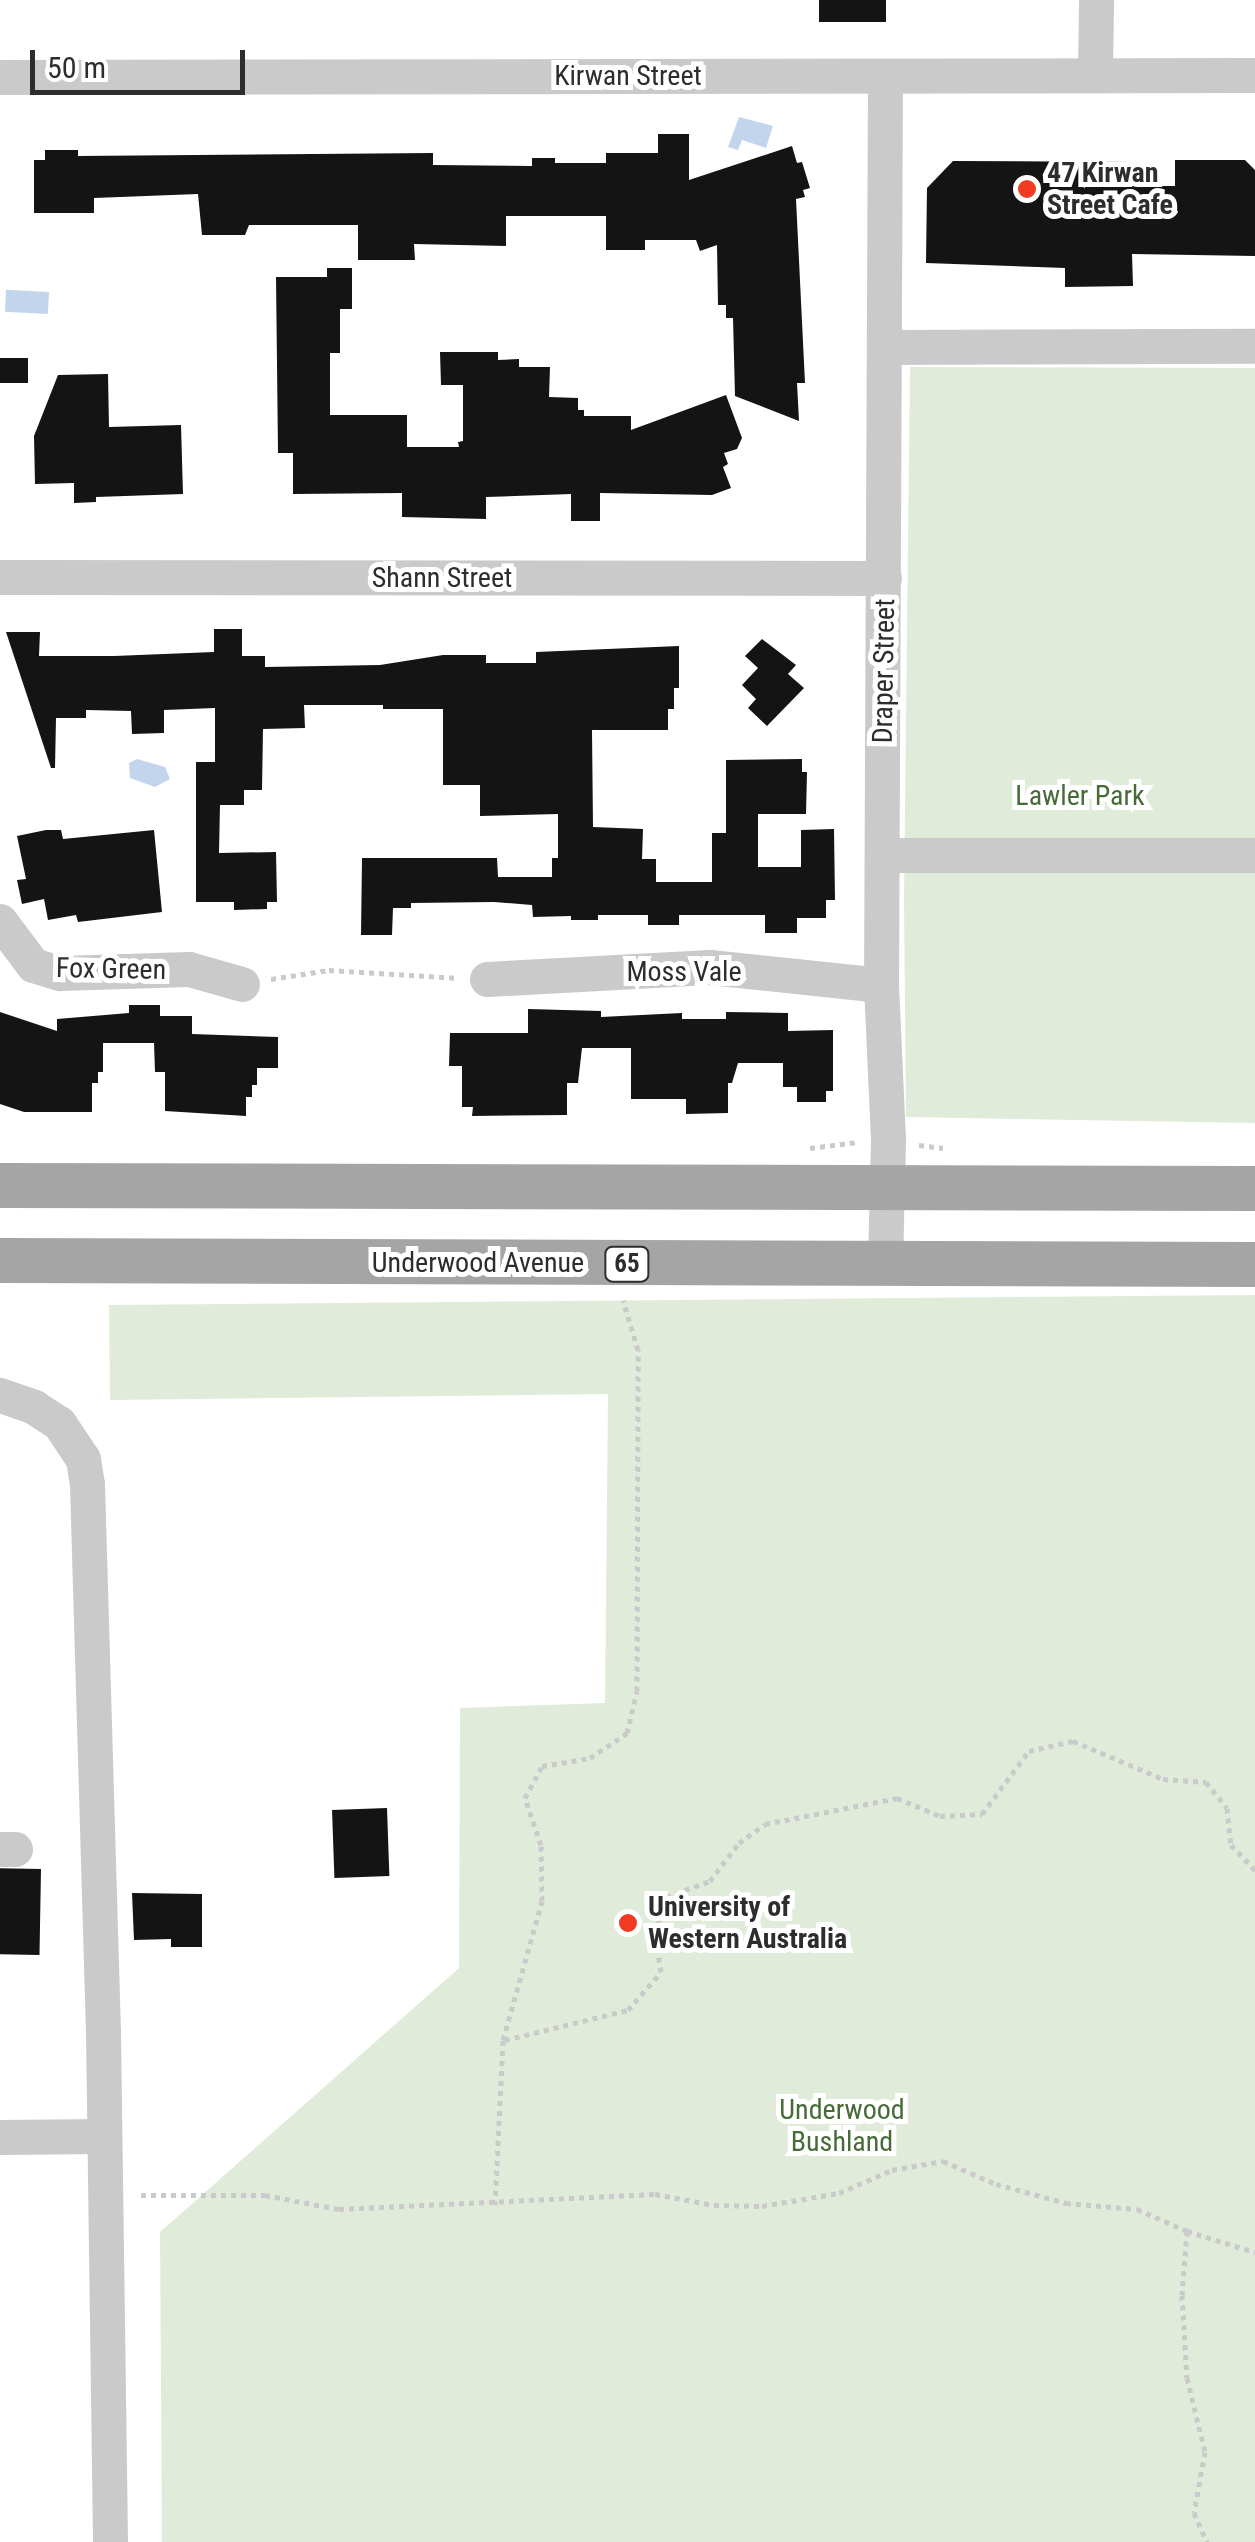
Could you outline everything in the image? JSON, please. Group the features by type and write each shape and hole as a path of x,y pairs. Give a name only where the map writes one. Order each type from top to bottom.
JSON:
{"main road":[{"path":"0,1185 1255,1188"},
{"name":"Underwood Avenue","path":"0,1260 885,1266 1255,1264"}],"street":[{"path":"1095,75 1096,0"},
{"name":"Kirwan Street","path":"0,78 1255,75"},
{"name":"Draper Street","path":"885,76 881,985 887,1190 885,1266"},
{"path":"884,347 1255,346"},
{"name":"Shann Street","path":"0,577 884,578"},
{"path":"882,855 1255,855"},
{"name":"Fox Green","path":"0,921 34,965 60,973 189,969 242,984"},
{"name":"Moss Vale","path":"487,979 710,967 881,985"},
{"path":"0,1395 34,1407 58,1422 83,1459 95,1687 110,2542"},
{"path":"0,2137 104,2136"}],"path":[{"path":"242,984 328,970 487,979"},
{"path":"495,2205 503,2040 542,1901 541,1845 525,1798 542,1766 590,1758 626,1734 637,1691 638,1350 622,1300"},
{"path":"503,2040 628,2010 662,1972 656,1933 666,1897 710,1881 738,1843 765,1824 898,1798 940,1816 982,1814 1029,1750 1073,1741 1164,1779 1206,1782 1227,1808 1231,1845 1255,1870"},
{"path":"141,2195 265,2195 339,2208 495,2205 654,2194 714,2205 762,2206 840,2193 892,2170 943,2162 996,2184 1066,2203 1137,2208 1187,2231 1255,2252"},
{"path":"1187,2231 1182,2295 1187,2378 1205,2452 1194,2513 1207,2542"}],"green space":[{"name":"Lawler Park","path":"910,367 1255,368 1255,1123 906,1117 904,897"},
{"name":"Underwood Bushland","path":"1255,1295 1255,2542 162,2542 160,2232 459,1968 460,1708 605,1703 608,1394 110,1400 109,1305"}],"water":[{"path":"739,117 773,126 766,148 742,140 738,150 728,147"},
{"path":"6,290 49,292 48,314 5,312"},
{"path":"137,759 165,767 170,779 155,787 130,778 129,763"}],"building":[{"path":"819,0 886,0 886,22 819,22"},
{"path":"658,134 689,134 689,180 792,146 797,163 802,162 810,188 803,190 805,197 796,199 805,383 797,383 799,421 735,396 733,318 726,318 726,305 718,305 717,245 700,251 696,240 645,240 645,250 606,250 606,216 506,216 506,246 414,244 415,260 358,260 358,225 249,225 245,235 202,235 198,194 94,198 94,213 34,213 34,160 45,160 45,150 78,150 78,156 433,153 433,165 532,166 532,158 555,158 555,163 606,163 606,153 658,153"},
{"path":"1175,160 1245,160 1255,170 1255,256 1132,254 1133,286 1065,287 1065,268 926,263 927,188 953,161 1132,162 1132,186 1175,186"},
{"path":"327,268 352,268 352,309 340,309 340,353 330,353 330,415 407,415 407,447 459,447 458,442 463,441 463,385 441,385 440,352 498,352 498,360 519,359 519,367 550,367 549,397 578,398 578,410 584,410 584,416 631,416 631,430 726,395 742,438 737,449 724,453 728,464 723,467 731,488 712,495 600,493 600,521 571,521 571,494 486,497 486,519 402,517 402,493 293,494 293,453 278,453 276,277 327,277"},
{"path":"0,358 28,358 28,383 0,383"},
{"path":"108,374 109,427 181,425 183,494 96,497 96,502 74,503 74,483 35,484 34,436 58,375"},
{"path":"214,629 242,629 242,656 265,656 265,667 380,665 443,655 486,655 486,663 536,663 536,652 679,646 679,688 674,688 674,709 668,709 668,730 592,730 593,827 643,829 642,859 656,859 656,882 712,882 712,833 726,833 726,760 802,759 802,772 807,772 806,814 758,814 758,867 801,867 801,830 834,829 835,900 826,900 826,918 797,918 797,933 765,933 765,915 679,915 679,925 648,925 648,915 598,915 598,920 533,917 532,905 494,902 411,903 411,908 393,908 392,935 361,935 362,858 497,858 498,877 552,877 552,858 558,858 558,814 480,816 480,785 443,785 443,709 304,705 305,728 263,729 262,790 244,790 244,805 220,805 219,853 276,852 277,902 267,902 267,909 234,910 234,902 196,902 196,762 215,762 215,708 164,710 164,733 132,734 131,711 86,710 86,718 56,718 55,768 51,768 6,632 40,632 39,656 114,656 214,652"},
{"path":"762,639 796,665 788,674 804,688 767,726 748,708 756,699 742,685 758,668 745,656"},
{"path":"61,830 63,839 154,830 162,912 78,922 76,915 48,920 44,899 22,904 17,880 26,879 17,836"},
{"path":"129,1005 160,1005 160,1016 192,1016 192,1034 278,1037 278,1068 257,1068 257,1085 252,1085 252,1097 246,1097 246,1116 165,1111 165,1072 155,1072 154,1043 103,1043 103,1072 98,1072 98,1083 92,1083 92,1112 24,1112 0,1104 0,1012 57,1031 57,1019 129,1013"},
{"path":"528,1009 601,1011 601,1017 682,1013 682,1019 726,1019 726,1012 788,1013 788,1031 833,1030 833,1091 826,1091 826,1102 797,1102 797,1087 783,1087 783,1063 738,1063 732,1083 728,1083 728,1113 686,1114 686,1099 631,1099 631,1048 582,1048 578,1083 567,1083 567,1115 472,1116 473,1107 462,1107 462,1066 449,1066 450,1033 528,1033"},
{"path":"387,1808 389,1876 334,1878 332,1810"},
{"path":"0,1868 41,1869 39,1955 0,1954"},
{"path":"132,1893 202,1894 202,1947 171,1947 171,1939 134,1940"}],"place":[{"name":"47 Kirwan Street Cafe","path":"1027,189"},
{"name":"University of Western Australia","path":"628,1923"}]}
